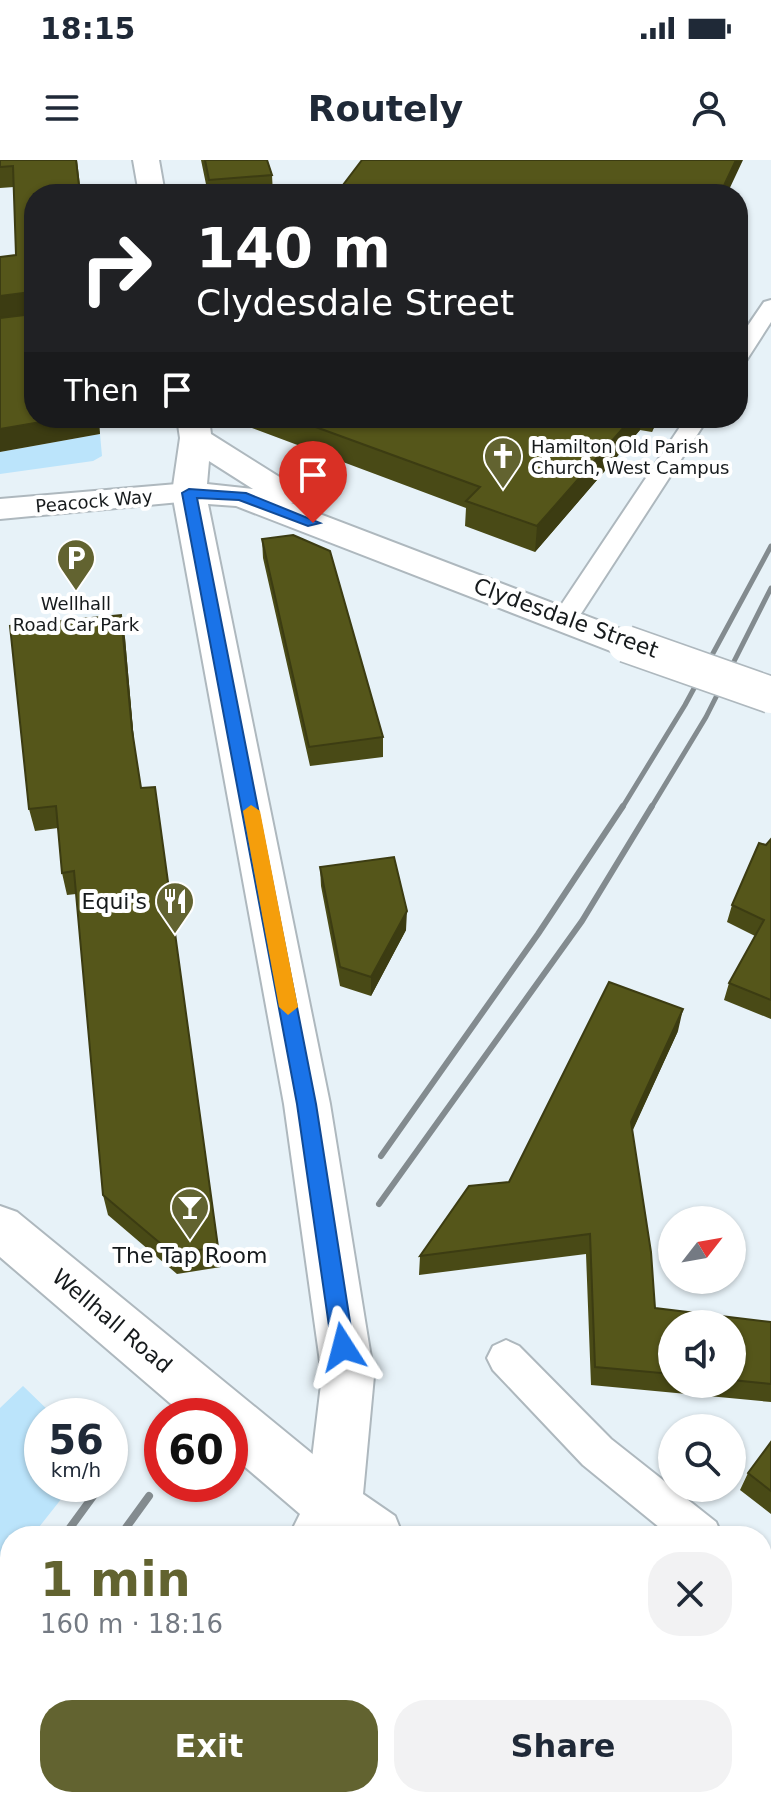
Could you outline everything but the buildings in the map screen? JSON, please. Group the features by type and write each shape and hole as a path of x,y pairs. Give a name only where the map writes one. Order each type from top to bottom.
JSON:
{"main road":[{"path":"146,160 150,184"},
{"path":"195,428 189,493 307,1104 348,1376 342,1526"},
{"name":"Clydesdale Street","path":"195,428 361,541"},
{"name":"Clydesdale Street","path":"189,493 241,496 626,644 771,695"},
{"name":"Peacock Way","path":"0,509 87,499 189,493"},
{"name":"Wellhall Road","path":"0,1227 204,1398"},
{"path":"248,1437 342,1526"}],"lane":[{"path":"748,341 771,306"},
{"path":"564,620 690,428"},
{"path":"506,1358 597,1452 690,1526"}],"shaded area":[{"path":"100,434 102,456 93,461 0,474 0,452"},
{"path":"23,1386 35,1398 24,1398 24,1502 59,1502 40,1526 0,1526 0,1408"}],"railway":[{"path":"622,808 685,705 771,546"},
{"path":"651,808 706,717 771,588"},
{"path":"381,1156 538,934 623,806"},
{"path":"379,1204 582,921 652,806"},
{"path":"71,1526 89,1502"},
{"path":"127,1526 145,1502"}],"slow traffic":[{"path":"251,811 288,1007"}],"place":[{"name":"Hamilton Old Parish Church, West Campus","path":"503,490"},
{"name":"Wellhall Road Car Park","path":"76,592"},
{"name":"Equi's","path":"175,935"},
{"name":"The Tap Room","path":"190,1241"}],"route":[{"path":"313,523 241,496 189,493 307,1104 343,1347"}]}
